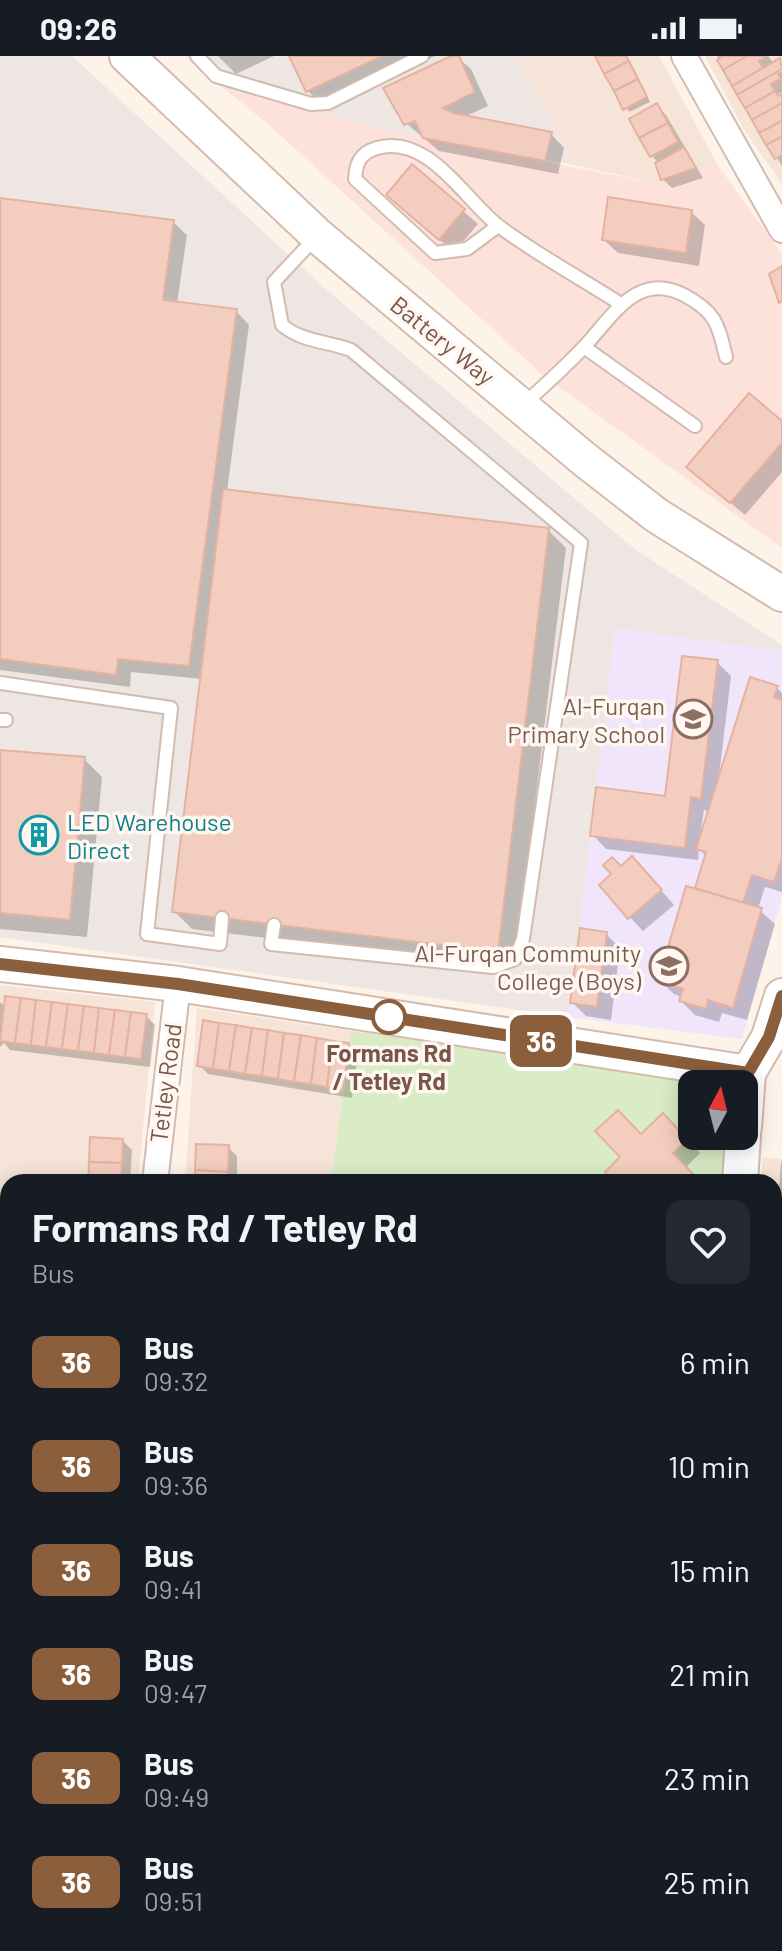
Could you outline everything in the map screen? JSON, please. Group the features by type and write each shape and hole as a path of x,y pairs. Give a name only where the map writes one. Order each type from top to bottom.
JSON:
{"street":[{"name":"Battery Way","path":"127,56 318,236 521,406 656,515 782,594"},
{"path":"684,56 782,230"},
{"path":"0,964 178,984 729,1070"},
{"name":"Tetley Road","path":"156,1174 178,984"},
{"path":"750,1070 769,1037 782,996"},
{"path":"741,1174 742,1150"}],"lane":[{"path":"197,56 216,76 311,104 328,103 422,56"},
{"path":"498,226 467,249 435,253 355,179 356,164 363,154 392,145 424,155 498,226 619,303"},
{"path":"274,925 271,944 493,967 515,959 523,939 581,543 351,350 329,342 308,340 282,325 274,282 318,236"},
{"path":"521,406 584,347 619,303 653,286 672,289 698,302 717,320 726,357"},
{"path":"584,347 695,426"},
{"path":"0,683 171,708 147,934 220,944 222,918"}],"shaded area":[{"path":"0,56 72,56 329,292 636,550 782,645 782,651 615,629 569,1017 0,937"},
{"path":"186,56 514,56 564,143 570,164 423,138 339,118 190,61"},
{"path":"514,56 659,56 717,164 659,184 570,164 564,143"},
{"path":"705,56 782,56 782,184 743,128"},
{"path":"190,61 339,118 423,138 659,184 717,164 782,254 782,548 544,376 269,125"},
{"path":"615,628 782,651 782,897 742,1039 569,1017"},
{"path":"0,985 155,1002 139,1174 0,1174"},
{"path":"197,1008 351,1031 332,1174 186,1174"},
{"path":"763,1157 782,1159 782,1174 762,1174"}],"green space":[{"path":"351,1031 678,1076 678,1150 723,1150 722,1174 332,1174"}],"building":[{"path":"289,56 382,56 306,92"},
{"path":"451,56 459,56 475,92 443,108 453,113 552,132 545,161 423,138 415,121 404,125 383,88"},
{"path":"595,56 626,56 629,61 604,74"},
{"path":"724,56 747,56 723,70 717,60"},
{"path":"747,56 767,56 759,61 763,68 732,86 723,70"},
{"path":"780,58 782,69 737,95 732,86"},
{"path":"629,61 638,79 614,91 604,74"},
{"path":"777,72 781,79 771,84 775,91 745,108 737,95"},
{"path":"638,79 647,97 623,110 614,91"},
{"path":"775,91 778,96 782,94 782,103 752,120 745,108"},
{"path":"657,103 668,123 639,138 629,119"},
{"path":"782,103 782,121 759,133 752,120"},
{"path":"782,121 782,137 766,145 759,133"},
{"path":"668,123 678,142 650,157 639,138"},
{"path":"782,137 782,155 775,159 766,145"},
{"path":"684,147 696,168 661,180 655,163"},
{"path":"412,164 465,209 439,240 386,195"},
{"path":"608,197 692,210 686,253 602,240"},
{"path":"0,198 174,220 163,300 237,309 189,666 118,659 116,675 0,659"},
{"path":"782,266 782,301 779,303 769,274"},
{"path":"749,393 782,421 782,443 730,503 686,467"},
{"path":"223,489 549,528 498,952 172,912"},
{"path":"682,656 718,660 701,799 691,797 685,848 590,836 596,787 665,796"},
{"path":"750,677 778,686 774,697 782,700 782,858 774,882 752,875 743,903 695,888 706,852 696,849"},
{"name":"LED Warehouse Direct","path":"0,750 85,757 70,920 0,913"},
{"path":"632,856 662,890 628,919 599,885 611,874 603,865 612,857 621,866"},
{"path":"686,886 762,908 733,1008 708,1000 706,1009 679,1001 683,989 658,981"},
{"path":"580,928 607,932 597,1007 570,1003"},
{"path":"5,996 21,998 15,1043 0,1041"},
{"path":"21,998 36,1000 31,1045 15,1043"},
{"path":"36,1000 52,1002 46,1047 31,1045"},
{"path":"52,1002 68,1004 62,1049 46,1047"},
{"path":"68,1004 84,1006 78,1051 62,1049"},
{"path":"84,1006 99,1008 94,1053 78,1051"},
{"path":"99,1008 115,1010 109,1055 94,1053"},
{"path":"115,1010 131,1012 125,1057 109,1055"},
{"path":"131,1012 147,1014 141,1059 125,1057"},
{"path":"203,1020 219,1023 213,1069 197,1066"},
{"path":"219,1023 236,1025 229,1071 213,1069"},
{"path":"236,1025 252,1028 245,1074 229,1071"},
{"path":"252,1028 268,1030 262,1076 245,1074"},
{"path":"268,1030 284,1033 278,1079 262,1076"},
{"path":"284,1033 301,1035 294,1082 278,1079"},
{"path":"301,1035 317,1038 311,1084 294,1082"},
{"path":"317,1038 333,1041 327,1087 311,1084"},
{"path":"333,1041 349,1043 343,1090 327,1087"},
{"path":"618,1110 641,1134 663,1113 678,1129 678,1148 673,1153 693,1174 607,1174 605,1172 620,1157 595,1131"},
{"path":"90,1137 123,1139 122,1163 89,1162"},
{"path":"196,1144 229,1145 228,1172 195,1170"},
{"path":"89,1162 122,1163 121,1174 88,1174"},
{"path":"195,1170 228,1172 228,1174 195,1174"}],"bus line":[{"name":"36","path":"0,964 178,984 748,1073 769,1037 782,996"}],"place":[{"name":"Al-Furqan Primary School","path":"693,719"},
{"name":"LED Warehouse Direct","path":"39,835"},
{"name":"Al-Furqan Community College (Boys)","path":"669,966"},
{"name":"Formans Rd / Tetley Rd","path":"389,1017"}]}
